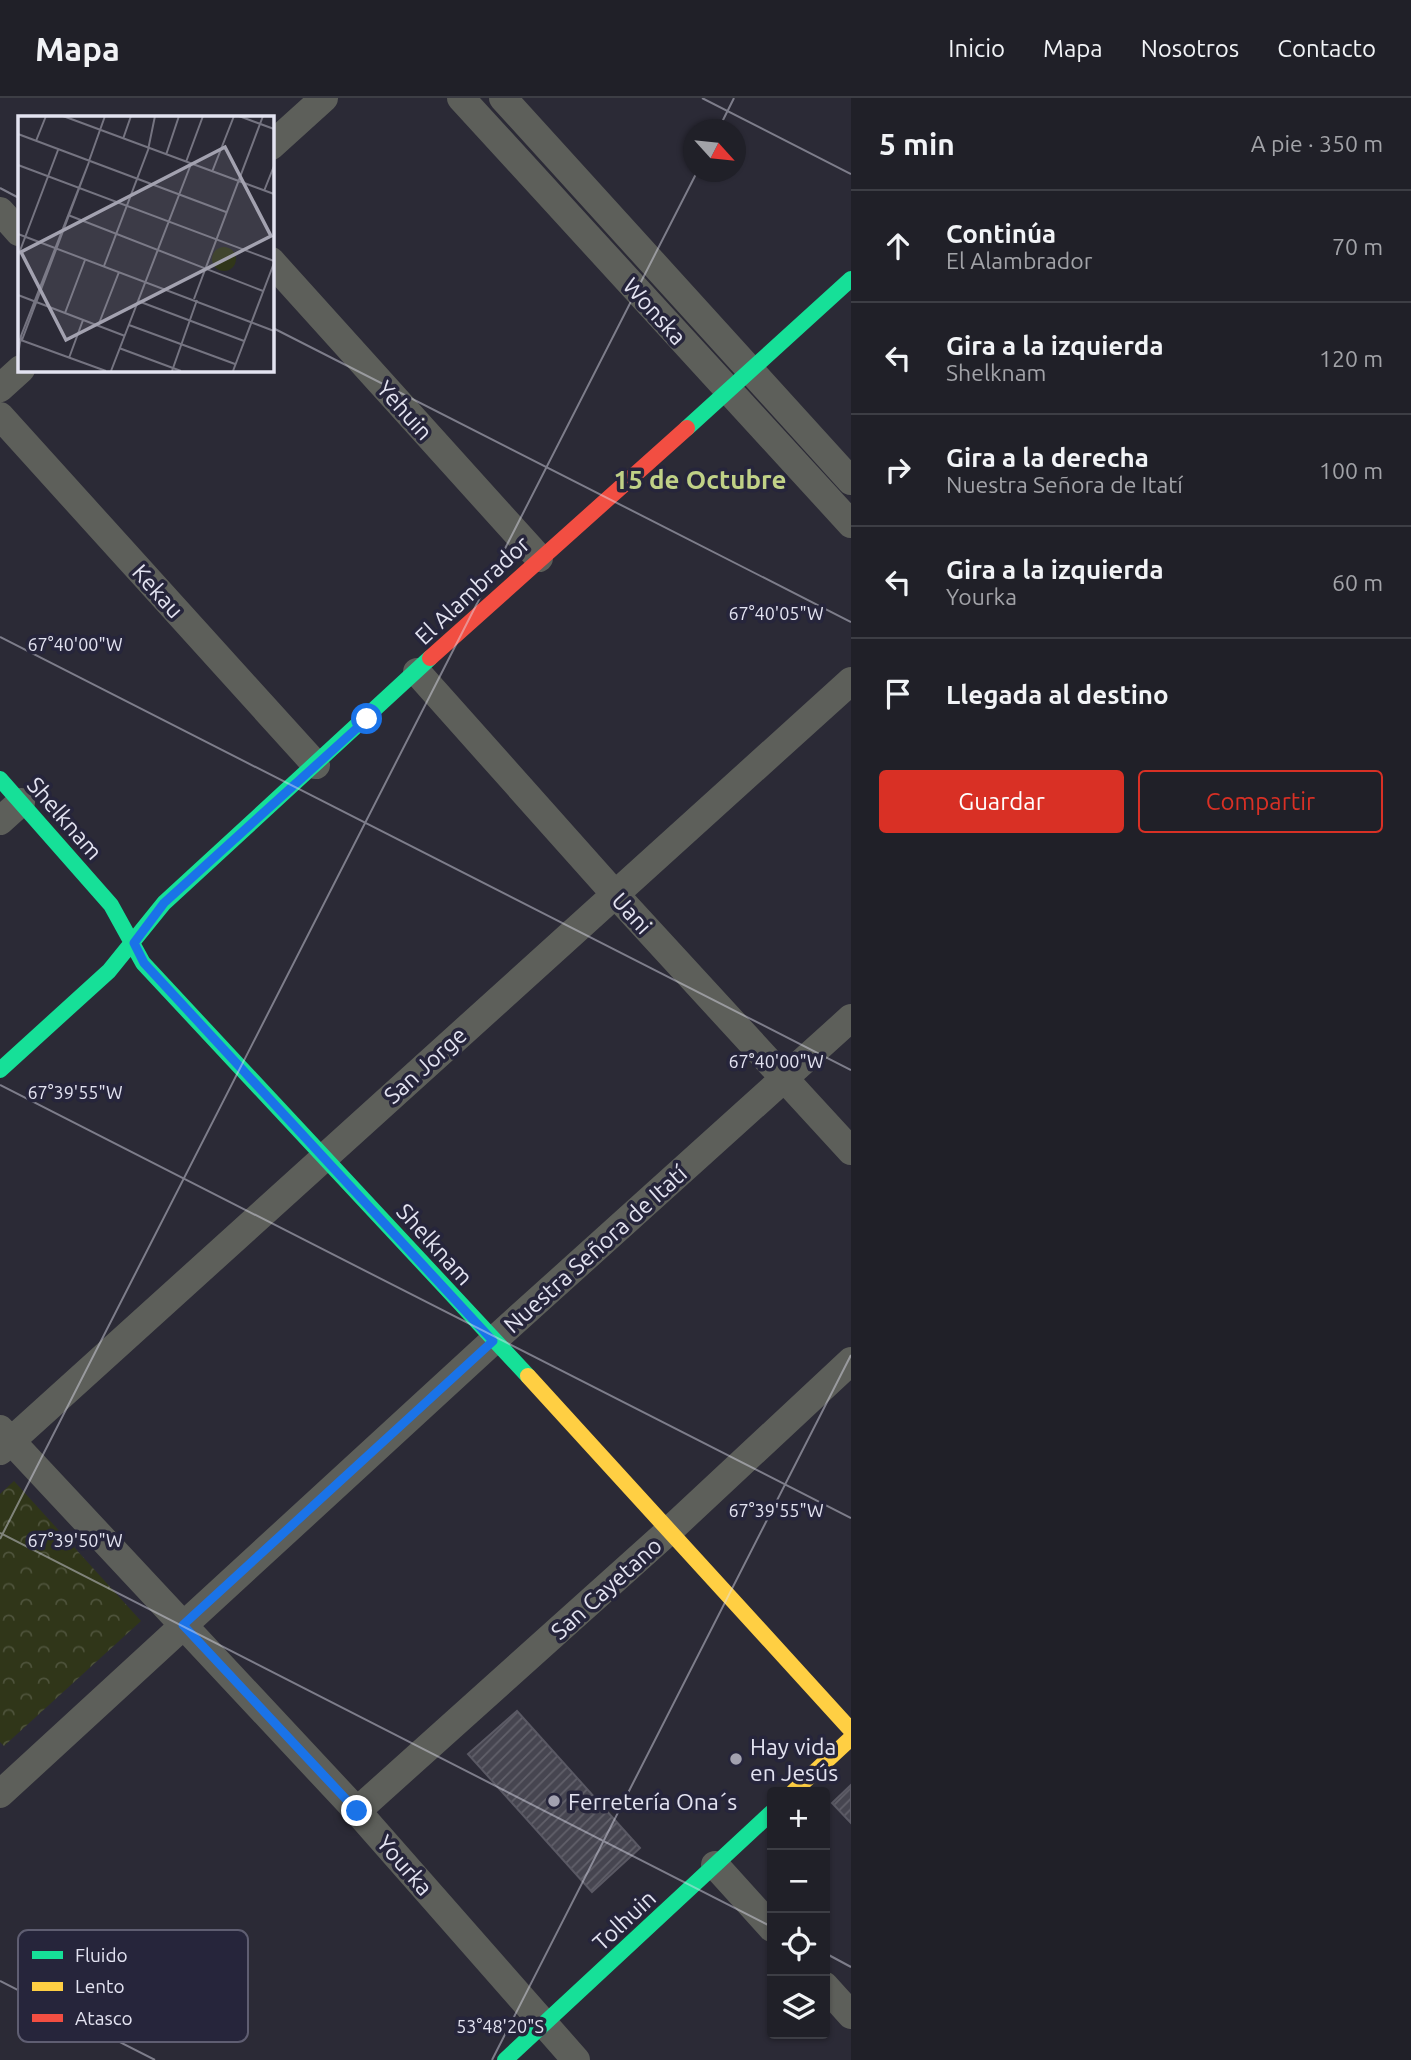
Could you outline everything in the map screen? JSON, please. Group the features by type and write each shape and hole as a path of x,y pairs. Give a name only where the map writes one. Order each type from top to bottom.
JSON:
{"street":[{"path":"273,144 324,98"},
{"name":"Wonska","path":"461,98 851,524"},
{"name":"Wonska","path":"503,98 851,481"},
{"path":"0,211 18,231"},
{"name":"Yehuin","path":"273,263 538,558"},
{"name":"El Alambrador","path":"0,1070 109,971 164,903 538,558 729,391 851,279"},
{"path":"0,388 19,371"},
{"name":"Kekau","path":"0,416 316,765"},
{"name":"Uani","path":"417,672 614,893 851,1151"},
{"name":"San Jorge","path":"4,1440 851,681"},
{"name":"Shelknam","path":"0,779 111,905 144,963 493,1341 671,1529 851,1730"},
{"path":"0,821 21,802"},
{"name":"Nuestra Señora de Itatí","path":"0,1794 493,1341 851,1018"},
{"name":"San Cayetano","path":"357,1811 671,1529 851,1361"},
{"name":"Yourka","path":"4,1440 183,1625 357,1811 576,2060"},
{"path":"798,1787 851,1738"},
{"name":"Tolhuin","path":"505,2060 767,1817"},
{"path":"715,1865 767,1922"},
{"path":"830,1992 851,2015"}],"green space":[{"path":"14,1481 141,1621 4,1746 0,1742 0,1494"}],"building":[{"name":"Ferretería Ona´s","path":"517,1711 640,1848 592,1892 468,1754"},
{"path":"851,1785 851,1823 832,1803"}],"traffic: fast":[{"path":"687,428 851,279"},
{"path":"0,1070 109,971 164,903 430,658"},
{"path":"0,779 111,905 143,963 528,1376"},
{"path":"505,2060 767,1817"}],"traffic: slow":[{"path":"528,1376 851,1730"},
{"path":"798,1787 851,1738"}],"traffic: jam":[{"path":"430,658 687,428"}],"place":[{"name":"Hay vida en Jesús","path":"736,1759"},
{"name":"Ferretería Ona´s","path":"554,1801"}],"district":[{"name":"15 de Octubre","path":"700,479"}],"route":[{"path":"357,1811 183,1625 493,1341 144,963 134,943 164,903 367,719"}]}
